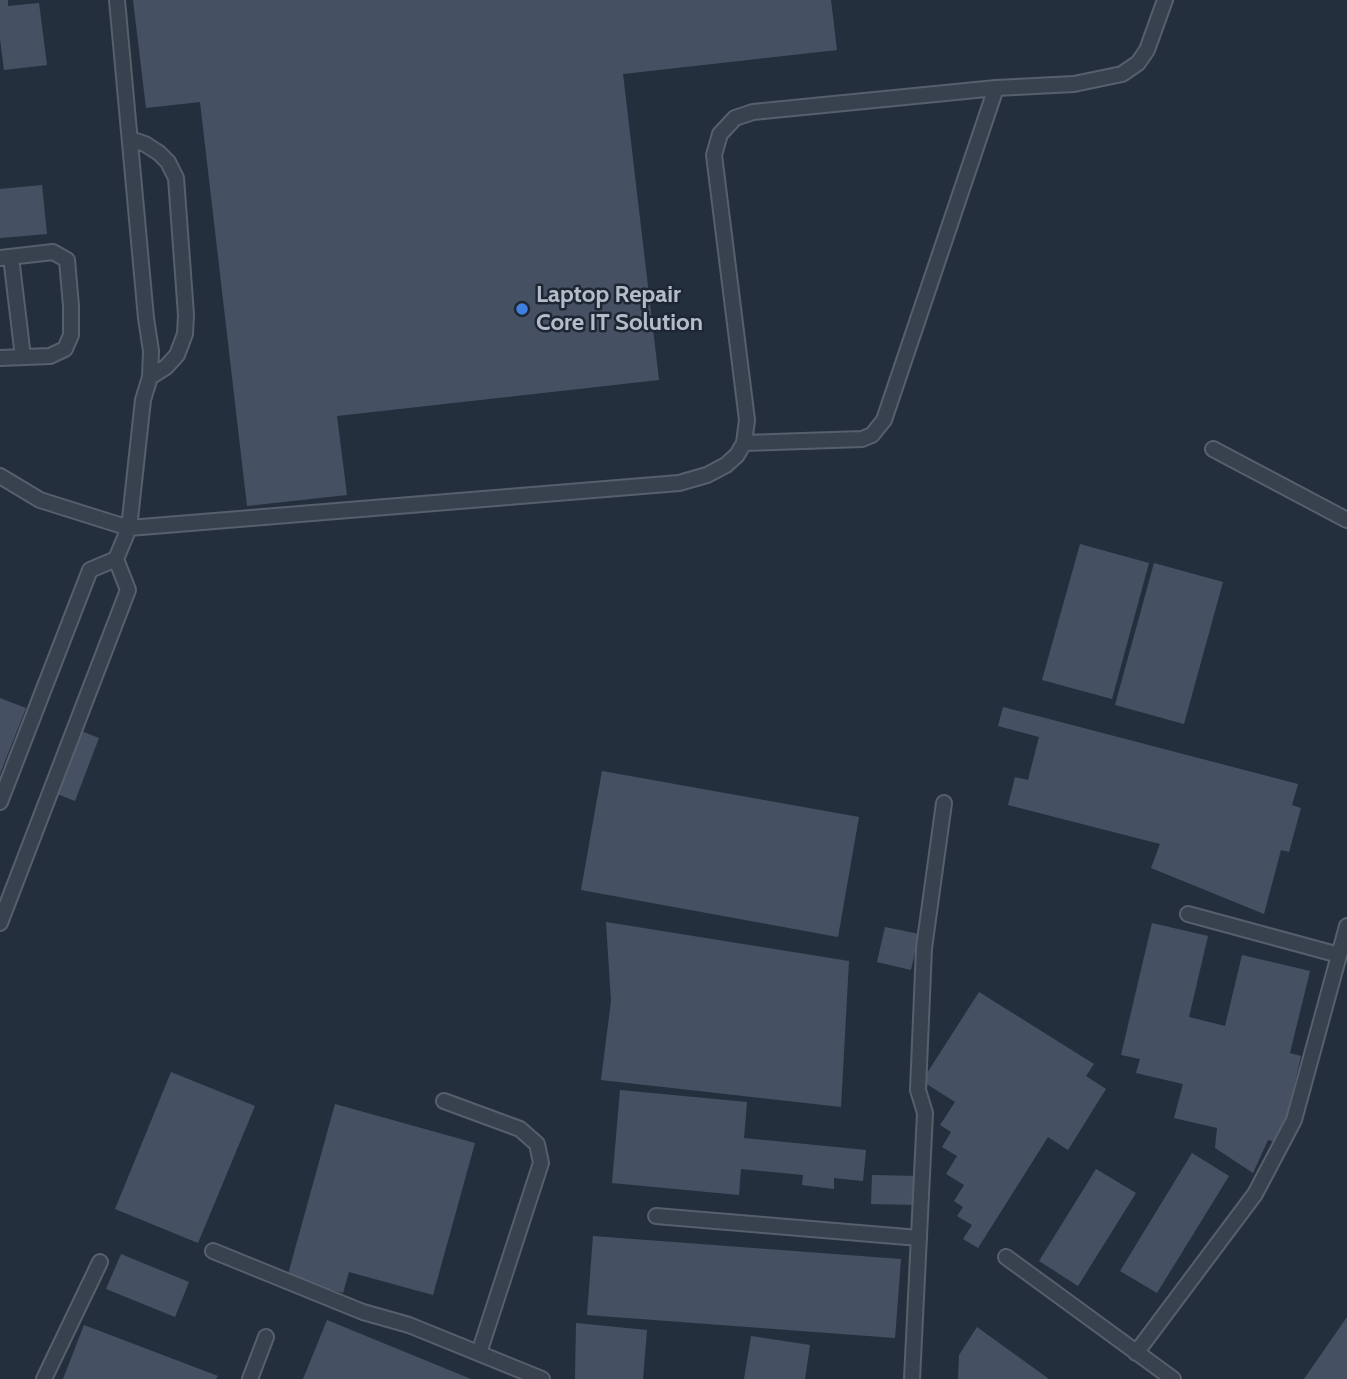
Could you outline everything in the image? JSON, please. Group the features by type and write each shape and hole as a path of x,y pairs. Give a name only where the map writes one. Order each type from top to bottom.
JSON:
{"lane":[{"path":"0,923 128,590 116,559 129,528 142,400 150,377 151,351 117,0"},
{"path":"0,476 40,500 129,528 679,483 707,475 726,465 737,455 744,443 747,420 715,155 720,134 735,118 753,112 996,88 1074,84 1122,74 1138,63 1147,50 1165,0"},
{"path":"744,443 862,439 872,435 884,419 996,88"},
{"path":"130,139 159,153 169,162 176,178 185,334 177,355 166,367 150,377"},
{"path":"0,358 50,356 65,349 71,335 67,260 53,252 5,257 23,357"},
{"path":"1213,449 1347,520"},
{"path":"0,802 90,570 116,559"},
{"path":"912,1379 925,1113 918,1090 924,948 944,803"},
{"path":"1188,914 1339,955"},
{"path":"1136,1353 1255,1194 1294,1120 1347,926"},
{"path":"444,1101 520,1129 537,1144 541,1163 479,1353"},
{"path":"656,1216 919,1238"},
{"path":"213,1251 362,1312 410,1325 542,1379"},
{"path":"1006,1257 1173,1379"},
{"path":"44,1379 100,1262"},
{"path":"250,1379 265,1337"}],"building":[{"path":"0,0 8,0 8,6 39,3 47,65 4,70 0,39"},
{"path":"133,0 831,0 837,50 623,74 659,380 337,416 347,495 247,506 200,102 146,108"},
{"path":"42,185 47,234 0,238 0,189"},
{"path":"1080,544 1149,563 1112,699 1042,680"},
{"path":"1154,563 1223,582 1184,724 1115,705"},
{"path":"0,698 26,708 0,774"},
{"path":"1003,707 1298,784 1292,805 1301,808 1289,852 1281,850 1264,914 1151,868 1160,844 1008,805 1015,777 1028,780 1039,737 998,726"},
{"path":"76,729 99,738 75,801 52,792"},
{"path":"602,771 859,817 838,937 581,890"},
{"path":"606,922 849,961 841,1107 601,1080 611,1001"},
{"path":"1152,923 1208,936 1189,1017 1225,1026 1242,955 1310,971 1290,1053 1301,1056 1281,1143 1268,1140 1253,1173 1215,1148 1217,1128 1174,1118 1183,1084 1136,1073 1140,1059 1121,1055"},
{"path":"885,927 919,934 911,970 877,962"},
{"path":"979,992 1094,1064 1086,1076 1106,1089 1068,1150 1048,1137 978,1248 963,1239 972,1225 957,1216 963,1207 954,1201 964,1185 946,1174 957,1156 942,1147 951,1132 940,1125 955,1102 922,1081"},
{"path":"171,1072 255,1106 198,1243 115,1209"},
{"path":"620,1090 747,1102 744,1138 866,1150 863,1181 834,1178 834,1189 802,1185 803,1175 741,1169 739,1195 612,1183"},
{"path":"335,1104 475,1143 433,1295 349,1272 343,1293 287,1278"},
{"path":"1192,1153 1229,1176 1157,1293 1120,1271"},
{"path":"1096,1169 1136,1193 1078,1286 1039,1261"},
{"path":"872,1175 919,1176 919,1205 871,1204"},
{"path":"593,1236 901,1259 895,1338 587,1315"},
{"path":"121,1254 189,1282 175,1317 106,1289"},
{"path":"1347,1317 1347,1379 1304,1379"},
{"path":"327,1320 471,1379 303,1379"},
{"path":"576,1323 647,1330 643,1379 575,1379"},
{"path":"84,1325 218,1376 216,1379 63,1379"},
{"path":"977,1327 1049,1379 958,1379 959,1355"},
{"path":"751,1336 810,1345 805,1379 744,1379"}],"place":[{"name":"Laptop Repair Core IT Solution","path":"522,309"}]}
